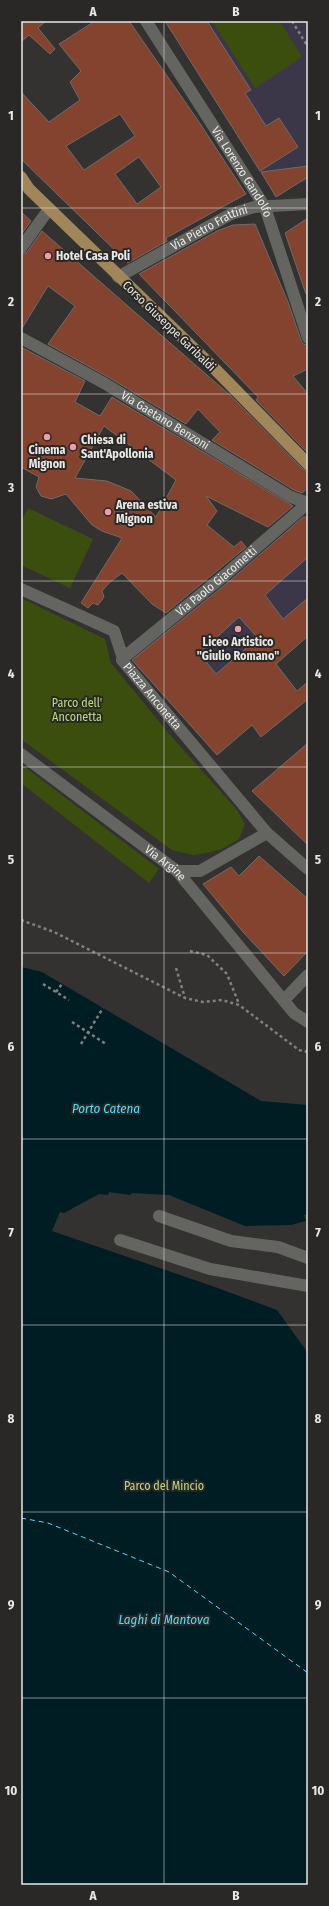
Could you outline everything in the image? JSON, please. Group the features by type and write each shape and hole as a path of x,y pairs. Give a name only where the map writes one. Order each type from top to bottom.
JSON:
{"main road":[{"name":"Corso Giuseppe Garibaldi","path":"21,177 25,188 50,209 118,277 218,372 308,464"}],"street":[{"name":"Via Lorenzo Gandolfo","path":"146,21 265,207 308,338"},
{"name":"Via Pietro Frattini","path":"118,277 231,214 254,208 308,204"},
{"path":"21,248 50,209"},
{"name":"Via Gaetano Benzoni","path":"21,338 104,383 291,497 308,503"},
{"name":"Via Paolo Giacometti","path":"123,658 226,574 308,503"},
{"name":"Piazza Anconetta","path":"21,590 114,632 123,658 122,660 267,833 308,869"},
{"name":"Via Argine","path":"21,754 177,871 294,1012 308,1022"},
{"path":"177,871 200,871 267,833"},
{"path":"284,1000 308,975"},
{"path":"159,1216 231,1241 278,1248 308,1258"},
{"path":"120,1240 210,1269 308,1286"}],"path":[{"path":"292,21 308,47"},
{"path":"21,920 54,932 185,998 203,1002 222,1000 239,1005 299,1050 308,1052"},
{"path":"190,951 207,955 226,974 239,1005"},
{"path":"176,968 185,998"},
{"path":"43,984 69,1000"},
{"path":"56,992 62,984"},
{"path":"81,1044 103,1008"},
{"path":"72,1022 106,1044"}],"shaded area":[{"path":"165,21 308,21 308,182 300,182 276,197"},
{"name":"Liceo Artistico \"Giulio Romano\"","path":"304,517 308,517 308,636 197,733 130,659"}],"green space":[{"path":"212,21 280,21 302,57 255,88"},
{"path":"28,508 93,539 70,588 21,565 21,522"},
{"name":"Parco dell' Anconetta","path":"21,598 105,639 111,663 170,735 237,810 245,824 239,839 220,850 193,855 172,850 21,739"},
{"path":"21,764 159,869 149,883 21,783"}],"water":[{"name":"Laghi di Mantova","path":"21,967 42,972 261,1101 308,1105 308,1214 304,1215 306,1221 291,1225 245,1226 169,1195 132,1193 130,1195 109,1192 108,1195 99,1194 64,1213 60,1212 52,1231 277,1310 308,1353 308,1885 21,1885"}],"building":[{"path":"21,21 46,21 38,28 55,49 50,54 29,35 21,42"},
{"path":"95,21 129,21 197,119 246,194 166,238 167,241 128,263 21,159 21,92 49,122 80,100 70,82 81,71 59,44","holes":["120,114 135,136 84,170 66,146","139,157 161,187 137,204 115,174"]},
{"path":"165,21 207,21 251,90 245,93 266,126 279,118 298,147 260,171"},
{"path":"308,166 308,177 276,197 261,172"},
{"path":"21,212 31,221 21,235"},
{"path":"308,218 308,293 306,294 285,233"},
{"path":"255,224 288,302 301,340 303,344 308,345 308,369 293,376 308,394 308,453 256,400 258,397 139,274 217,231 233,225"},
{"path":"42,231 231,396 303,469 308,471 308,488 302,493 294,490 212,440 220,432 198,409 186,424 108,377 48,344 75,306 48,286 21,330 21,255 27,252"},
{"path":"21,347 85,381 75,402 100,416 112,397 293,506 268,527 206,496 217,511 207,525 234,547 241,541 246,547 166,613 152,604 122,573 110,582 102,591 104,597 98,605 93,603 88,608 81,603 122,538 102,531 92,525 66,494 51,499 41,496 36,487 39,477 21,467","holes":["104,426 176,480 156,517 131,491 107,481 75,478"]},
{"name":"Liceo Artistico \"Giulio Romano\"","path":"303,517 308,517 308,557 265,595 283,619 308,598 308,636 276,664 297,691 308,682 308,699 261,737 252,725 217,755 132,660 231,580","holes":["239,617 258,638 216,674 199,653"]},
{"path":"308,743 308,845 252,791"},
{"path":"259,856 308,899 308,951 284,976 243,932 203,884 231,867 239,876"}],"ferry route":[{"path":"21,1518 48,1523 169,1572 308,1673"}],"place":[{"name":"Hotel Casa Poli","path":"48,256"},
{"name":"Cinema Mignon","path":"47,437"},
{"name":"Chiesa di Sant'Apollonia","path":"73,447"},
{"name":"Arena estiva Mignon","path":"108,512"},
{"name":"Liceo Artistico \"Giulio Romano\"","path":"238,629"}],"water label":[{"name":"Porto Catena","path":"106,1108"}],"park label":[{"name":"Parco del Mincio","path":"164,1486"}]}
